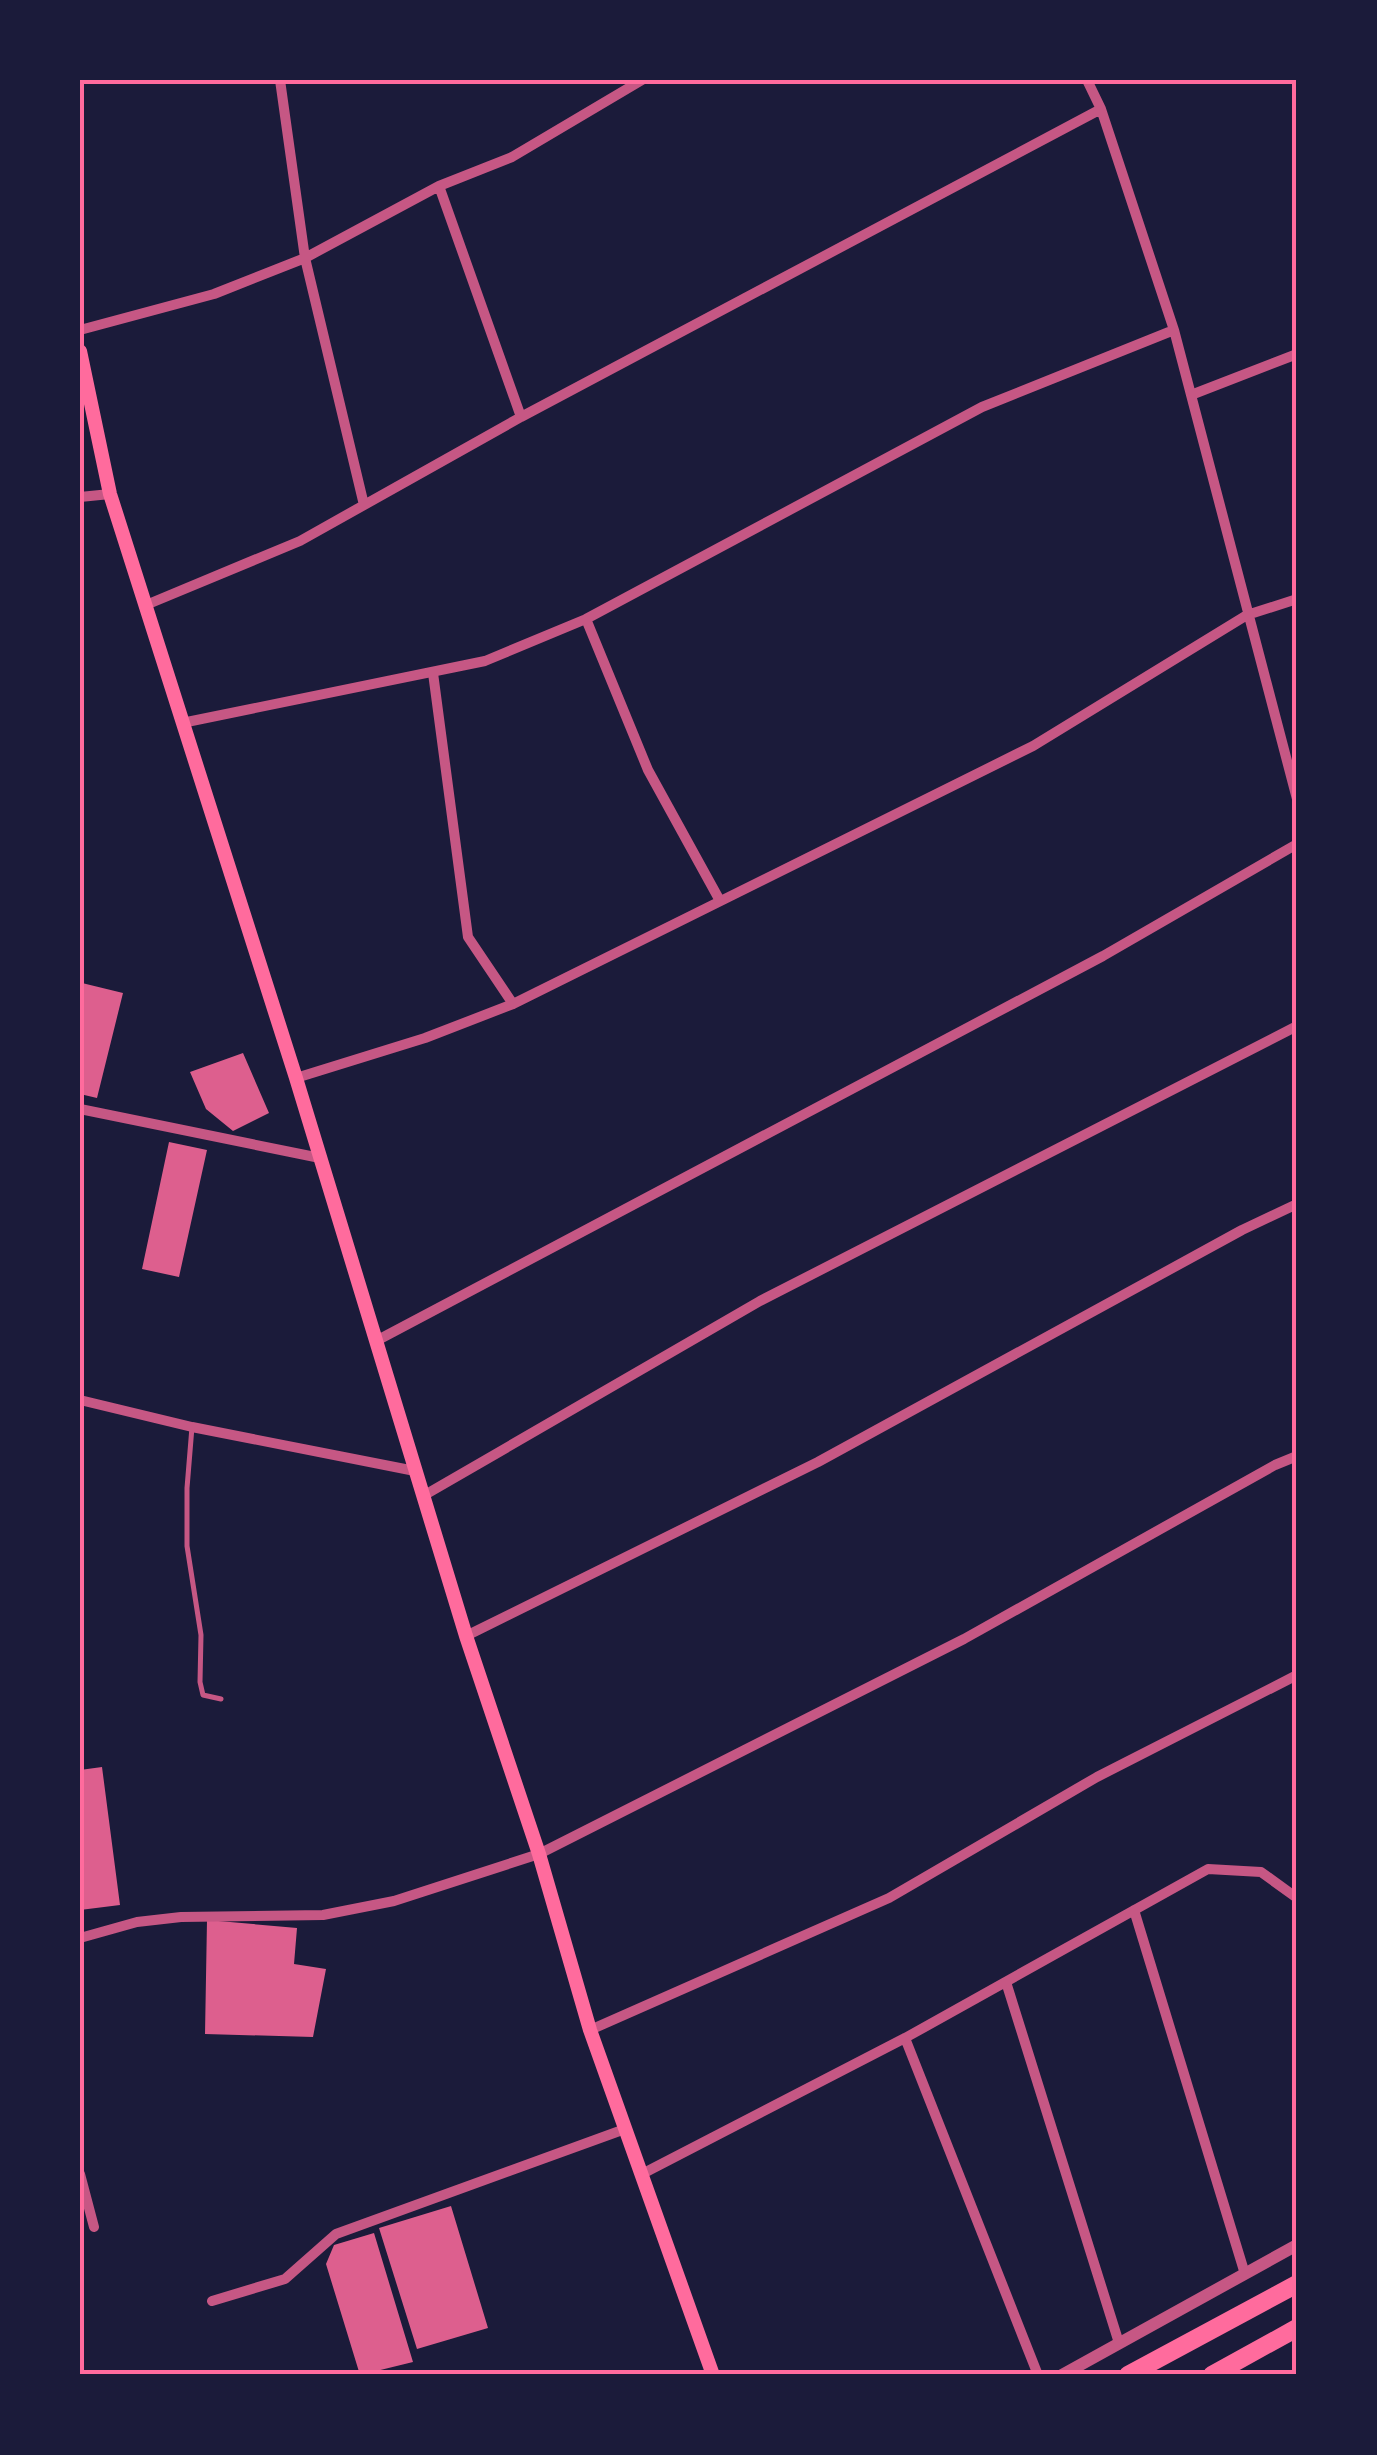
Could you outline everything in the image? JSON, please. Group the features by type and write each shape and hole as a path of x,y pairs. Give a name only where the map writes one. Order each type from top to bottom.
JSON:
{"highway":[{"path":"1128,2375 1297,2284"},
{"path":"1212,2375 1297,2328"}],"main road":[{"path":"80,351 110,494 296,1078 466,1636 539,1854 590,2030 713,2375"}],"street":[{"path":"280,80 305,258 364,505"},
{"path":"80,330 214,294 305,258 439,186 512,157 642,80"},
{"path":"1087,80 1101,110 1174,330 1297,800"},
{"path":"146,605 300,540 521,417 1101,110"},
{"path":"439,186 521,417"},
{"path":"182,723 485,662 586,619 982,407 1174,330"},
{"path":"1191,395 1297,354"},
{"path":"80,497 110,494"},
{"path":"296,1078 426,1038 514,1004 1033,746 1247,615 1297,599"},
{"path":"586,619 648,770 719,899"},
{"path":"433,674 468,936 514,1004"},
{"path":"376,1341 1103,956 1297,844"},
{"path":"423,1496 760,1302 1297,1026"},
{"path":"80,1108 320,1158"},
{"path":"466,1636 818,1462 1242,1230 1297,1204"},
{"path":"80,1400 192,1427 415,1471"},
{"path":"80,1938 137,1922 340,1911 394,1901 539,1854 964,1640 1297,1456"},
{"path":"590,2030 889,1898 1097,1777 1297,1675"},
{"path":"642,2174 905,2038 1208,1869 1261,1872 1297,1898"},
{"path":"1134,1910 1244,2274"},
{"path":"1006,1982 1119,2344"},
{"path":"905,2038 1038,2375"},
{"path":"212,2301 285,2280 336,2234 625,2130"},
{"path":"80,2174 94,2226"},
{"path":"1062,2375 1297,2245"}],"lane":[{"path":"192,1427 187,1546 201,1635 200,1682 203,1695 221,1699"}],"building":[{"path":"82,983 123,993 97,1098 80,1094"},
{"path":"243,1053 269,1113 233,1131 206,1109 190,1072"},
{"path":"169,1142 207,1150 179,1277 142,1269"},
{"path":"102,1767 120,1905 80,1910 80,1770"},
{"path":"207,1920 297,1928 294,1964 326,1969 313,2037 205,2034"},
{"path":"451,2206 488,2328 417,2349 379,2228"},
{"path":"374,2233 413,2362 360,2375 326,2264 334,2245"}]}
